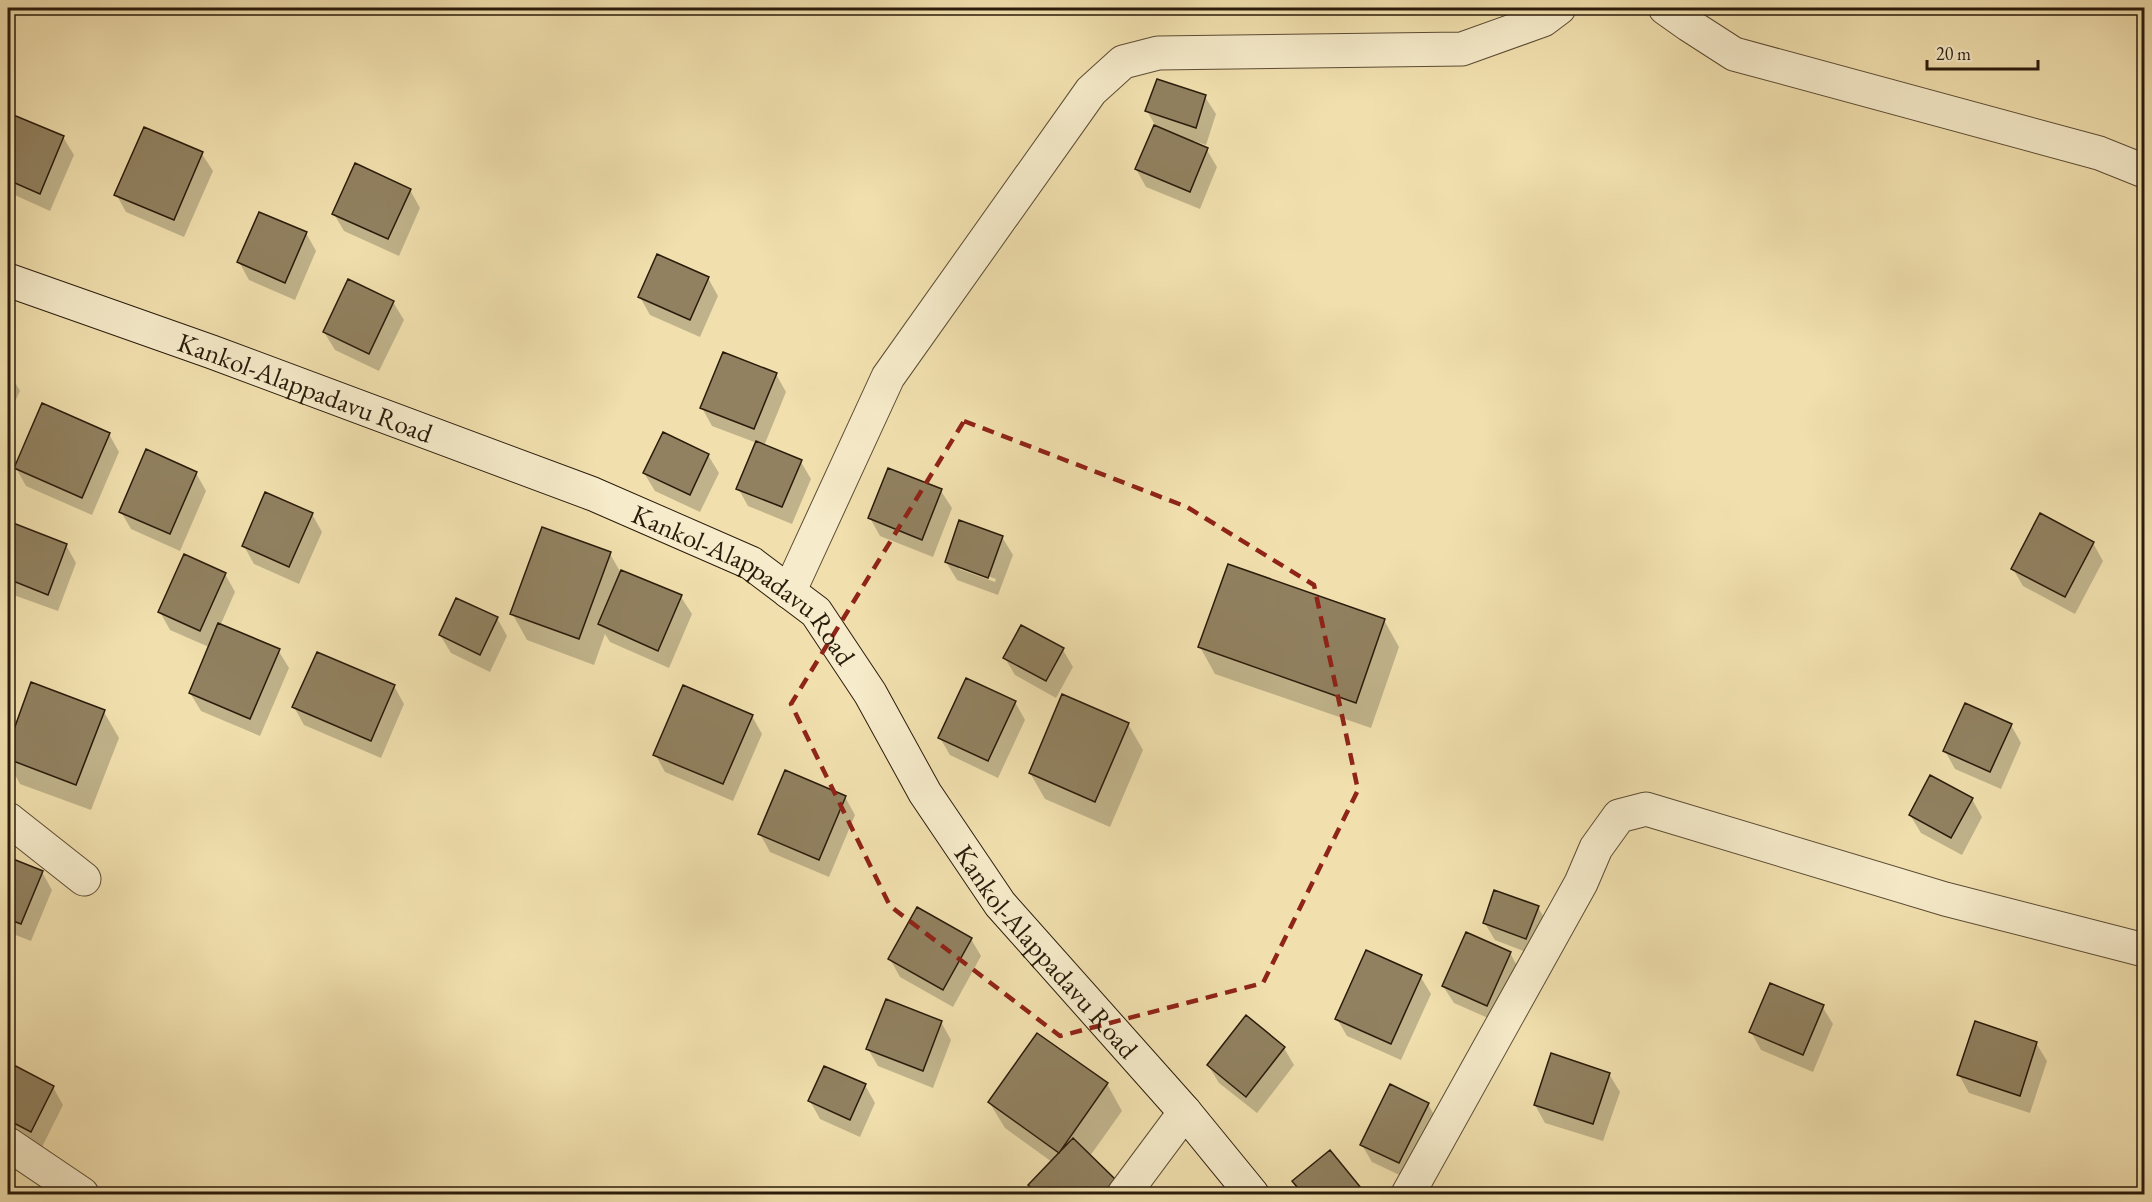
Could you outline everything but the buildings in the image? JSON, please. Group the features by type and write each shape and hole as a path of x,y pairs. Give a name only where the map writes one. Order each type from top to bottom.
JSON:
{"street":[{"path":"789,592 888,377 1091,91 1123,62 1158,53 1461,49 1544,21 1559,8"},
{"path":"1665,8 1734,54 2100,153 2145,171"},
{"name":"Kankol-Alappadavu Road","path":"8,280 255,368 593,494 751,563 816,612 870,693 925,793 1000,904 1185,1112 1252,1194"},
{"path":"1408,1194 1581,883 1596,848 1619,816 1646,809 1945,899 2145,950"},
{"path":"8,819 84,879"},
{"path":"1124,1194 1185,1112"},
{"path":"8,1144 82,1194"}],"highlighted area":[{"path":"964,421 1187,507 1314,585 1358,790 1263,983 1060,1036 890,906 791,704"}]}
